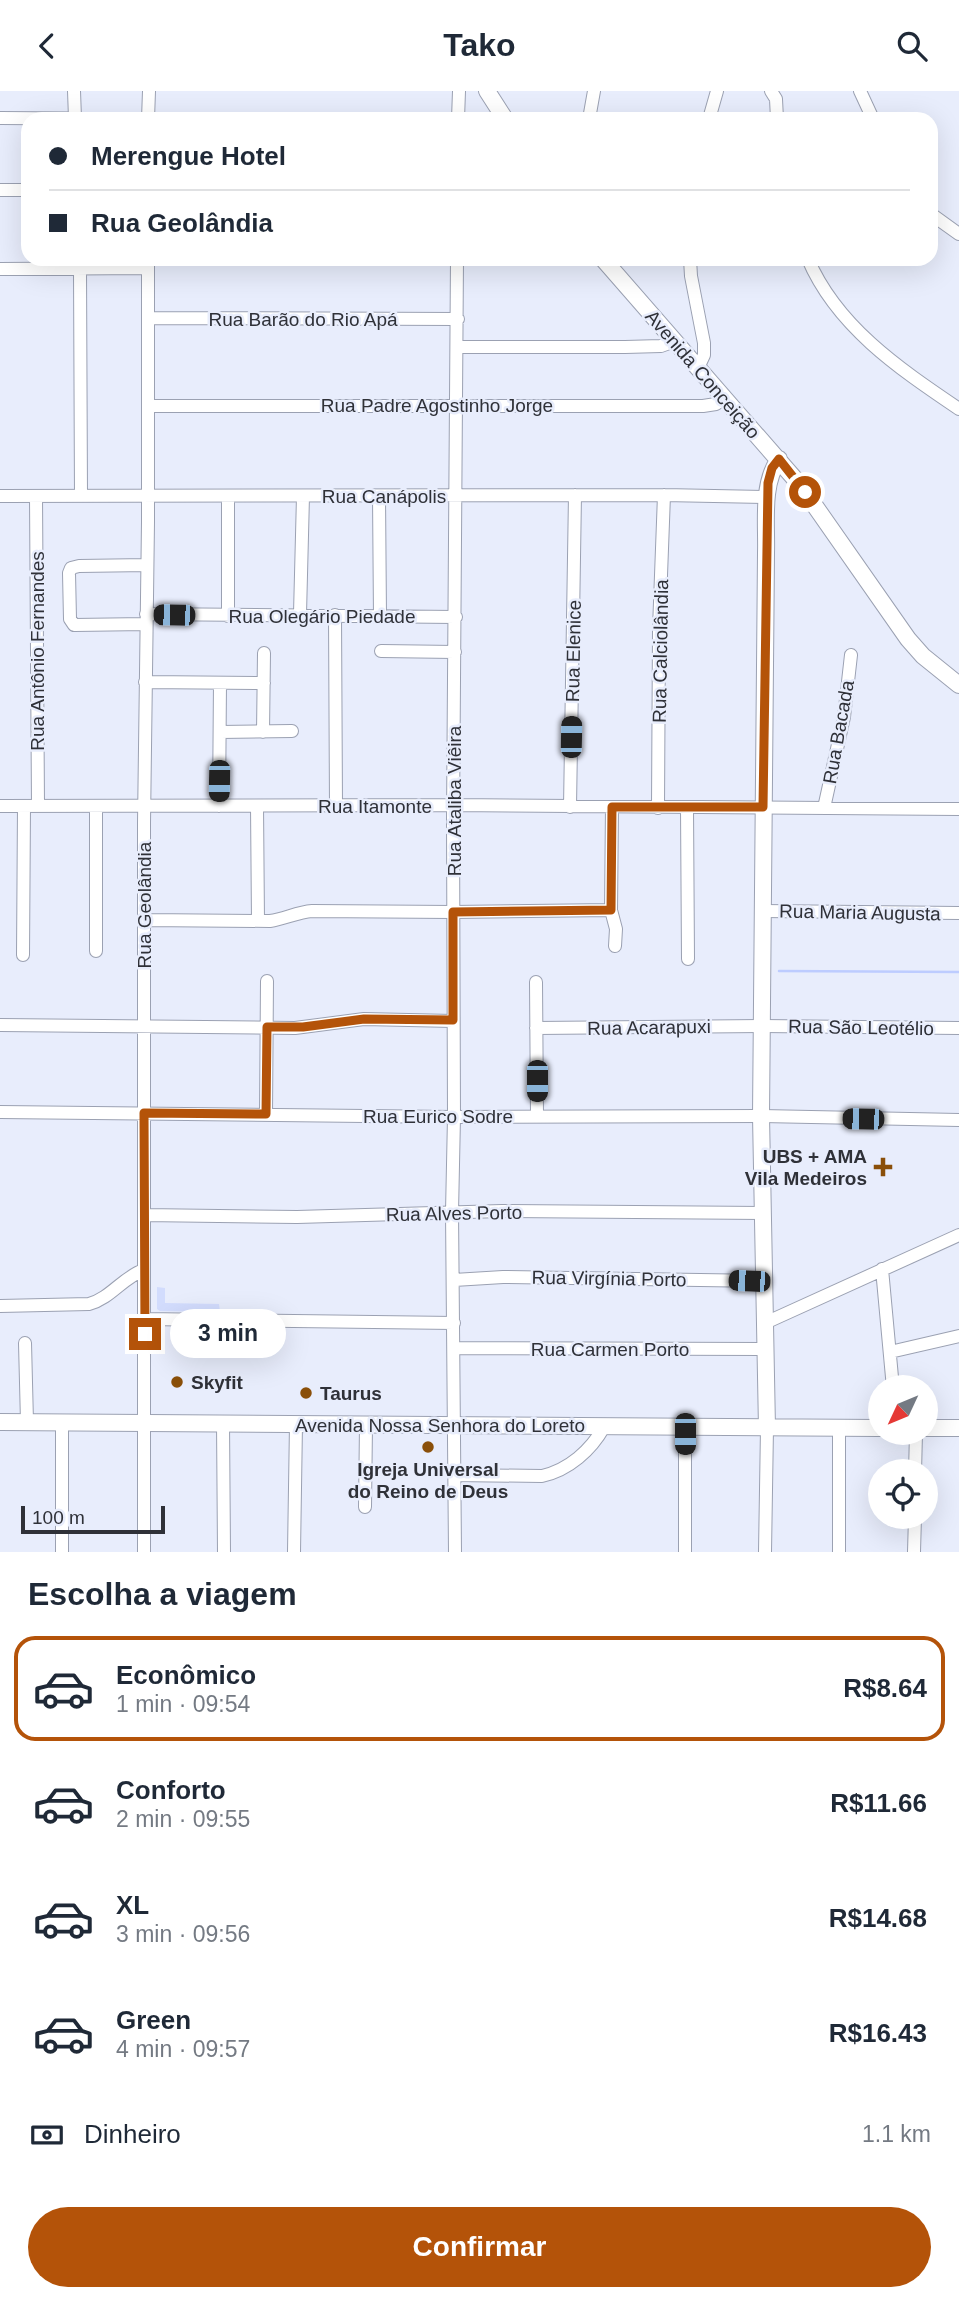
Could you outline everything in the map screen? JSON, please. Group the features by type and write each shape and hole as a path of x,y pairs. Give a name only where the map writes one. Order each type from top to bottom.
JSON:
{"main road":[{"path":"486,91 500,112"},
{"name":"Avenida Conceição","path":"609,266 801,486 908,639 923,656 959,685"},
{"path":"766,1428 761,1116 767,497 769,476 779,459"},
{"name":"Avenida Nossa Senhora do Loreto","path":"0,1422 868,1428"},
{"path":"938,1428 959,1428"}],"street":[{"path":"74,91 75,112"},
{"path":"149,91 149,112"},
{"path":"458,112 459,91"},
{"path":"590,112 593,91"},
{"path":"711,112 717,91"},
{"path":"860,91 870,112"},
{"path":"775,94 776,112"},
{"path":"0,118 21,118"},
{"path":"0,190 21,190"},
{"path":"938,220 959,234"},
{"path":"0,269 80,270 125,266"},
{"name":"Rua Geolândia","path":"144,1552 144,806 148,266"},
{"name":"Rua Ataliba Viêira","path":"455,1552 452,1212 457,266"},
{"path":"691,266 704,343 704,355 698,368"},
{"path":"812,266 833,302 864,338 959,409"},
{"path":"80,270 81,496"},
{"name":"Rua Barão do Rio Apá","path":"148,318 457,319"},
{"path":"457,347 625,347 661,346 674,341"},
{"name":"Rua Padre Agostinho Jorge","path":"148,406 709,405 725,398"},
{"name":"Rua Elenice","path":"569,807 575,495"},
{"name":"Rua Calciolândia","path":"658,808 659,629 664,495"},
{"name":"Rua Canápolis","path":"0,496 767,497"},
{"name":"Rua Antônio Fernandes","path":"36,496 38,806"},
{"path":"228,496 228,616"},
{"path":"300,614 303,496"},
{"path":"379,496 380,616"},
{"name":"Rua Olegário Piedade","path":"147,565 71,568 69,619 74,625 146,619 300,614 456,617"},
{"path":"335,615 336,806"},
{"path":"381,651 455,652"},
{"path":"263,731 264,653"},
{"name":"Rua Bacada","path":"824,808 844,717 851,655"},
{"path":"145,682 264,683"},
{"path":"219,806 220,683"},
{"path":"220,732 292,731"},
{"name":"Rua Itamonte","path":"0,806 959,809"},
{"path":"23,954 24,806"},
{"path":"96,806 96,951"},
{"path":"257,806 258,921"},
{"path":"612,807 611,910 616,929 615,946"},
{"path":"687,807 688,959"},
{"path":"144,920 283,920 312,911 611,910"},
{"name":"Rua Maria Augusta","path":"762,911 959,913"},
{"path":"266,1114 267,981"},
{"path":"536,982 537,1116"},
{"path":"0,1025 303,1027 364,1019 453,1020"},
{"name":"Rua Acarapuxi","path":"536,1028 762,1026"},
{"name":"Rua São Leotélio","path":"762,1026 959,1028"},
{"name":"Rua Eurico Sodre","path":"0,1112 454,1117 761,1116 959,1120"},
{"name":"Rua Alves Porto","path":"144,1215 297,1217 452,1212 763,1213"},
{"path":"765,1323 959,1235"},
{"path":"882,1269 892,1375"},
{"path":"0,1307 89,1304 102,1299 130,1276 144,1270"},
{"name":"Rua Virgínia Porto","path":"454,1280 503,1277 764,1281"},
{"path":"145,1319 454,1323"},
{"path":"890,1352 959,1336"},
{"path":"25,1343 27,1422"},
{"name":"Rua Carmen Porto","path":"455,1349 765,1349"},
{"path":"62,1422 62,1552"},
{"path":"223,1423 224,1552"},
{"path":"294,1552 296,1424"},
{"path":"365,1507 366,1425"},
{"path":"454,1475 550,1475 582,1455 604,1427"},
{"path":"839,1427 839,1552"},
{"path":"685,1428 685,1552"},
{"path":"765,1552 766,1428"},
{"path":"914,1552 915,1529"}],"shaded area":[{"path":"157,1287 165,1288 165,1303 219,1304 220,1312 160,1311 157,1309"}],"waterway":[{"path":"779,971 959,972"}],"place":[{"name":"UBS + AMA Vila Medeiros","path":"883,1167"},
{"name":"Skyfit","path":"177,1382"},
{"name":"Taurus","path":"306,1393"},
{"name":"Igreja Universal do Reino de Deus","path":"428,1447"}],"route":[{"path":"145,1334 144,1113 266,1114 267,1027 303,1027 364,1019 453,1020 453,912 611,910 612,807 763,807 768,483 772,468 779,459 805,492"}]}
